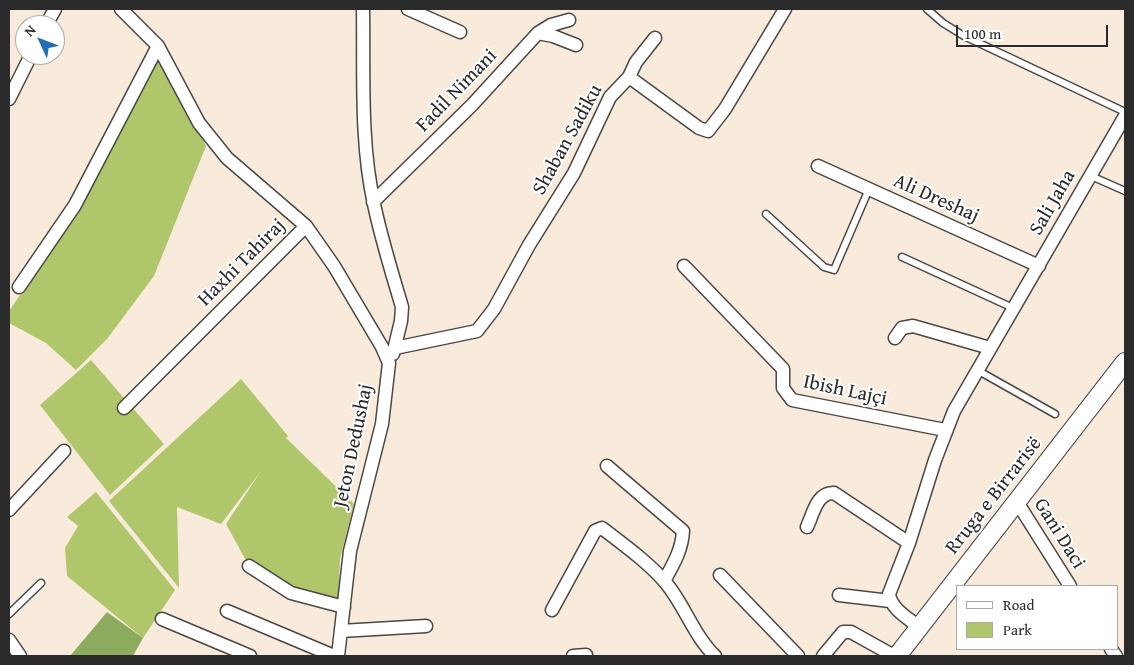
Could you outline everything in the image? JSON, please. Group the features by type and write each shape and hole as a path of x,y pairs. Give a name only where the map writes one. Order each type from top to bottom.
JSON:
{"street":[{"name":"Haxhi Tahiraj","path":"121,9 158,46 199,123 227,158 306,226 124,408"},
{"path":"363,9 364,103 373,202 402,307 402,321 389,363"},
{"path":"408,9 460,32"},
{"name":"Shaban Sadiku","path":"395,348 477,331 494,309 529,245 574,173 610,97 629,77 699,128 708,130 725,109 785,9"},
{"path":"538,33 569,20"},
{"path":"538,33 554,36 576,45"},
{"name":"Fadil Nimani","path":"373,202 472,105 538,33"},
{"path":"629,77 636,62 656,38"},
{"path":"19,287 75,205 158,46"},
{"path":"9,99 26,65"},
{"name":"Sali Jaha","path":"890,602 889,594 910,543 945,430 977,370 1125,116"},
{"name":"Ali Dreshaj","path":"818,166 1039,266"},
{"name":"Jeton Dedushaj","path":"226,611 336,656 341,631 350,551 382,424 389,363 382,347 334,266 306,226"},
{"name":"Ibish Lajçi","path":"684,266 778,364 784,375 783,388 792,400 945,430"},
{"path":"895,338 902,328 913,326 990,348"},
{"name":"Rruga e Birrarisë","path":"896,656 1125,362"},
{"path":"9,510 64,451"},
{"path":"607,466 683,531 676,559 664,581"},
{"path":"807,528 821,496 834,493 910,543"},
{"name":"Gani Daci","path":"1017,502 1069,585"},
{"path":"552,610 598,528 602,528 635,554 664,581 686,611 706,647 716,656"},
{"path":"249,566 291,593 344,607"},
{"path":"720,575 798,656"},
{"path":"840,595 890,602 919,628"},
{"path":"162,619 250,656"},
{"path":"341,631 426,626"},
{"path":"823,656 842,632 852,632 896,656"},
{"path":"9,640 20,656"}],"lane":[{"path":"927,9 943,23 964,36 1125,112"},
{"path":"1091,176 1125,192"},
{"path":"766,214 824,267 834,270 869,190"},
{"path":"902,257 1013,308"},
{"path":"977,370 1055,414"},
{"path":"9,614 41,583"}],"green space":[{"path":"159,55 206,146 154,276 107,339 76,370 46,343 9,323 9,311 77,212"},
{"path":"91,360 164,444 110,495 40,405"},
{"path":"241,379 288,436 286,438 354,504 340,559 338,606 311,597 249,566 226,524 261,471 221,524 177,507 179,588 109,501"},
{"path":"96,492 175,590 143,638 67,576 65,548 78,526 67,517"},
{"path":"107,612 143,638 133,656 70,656"}]}
